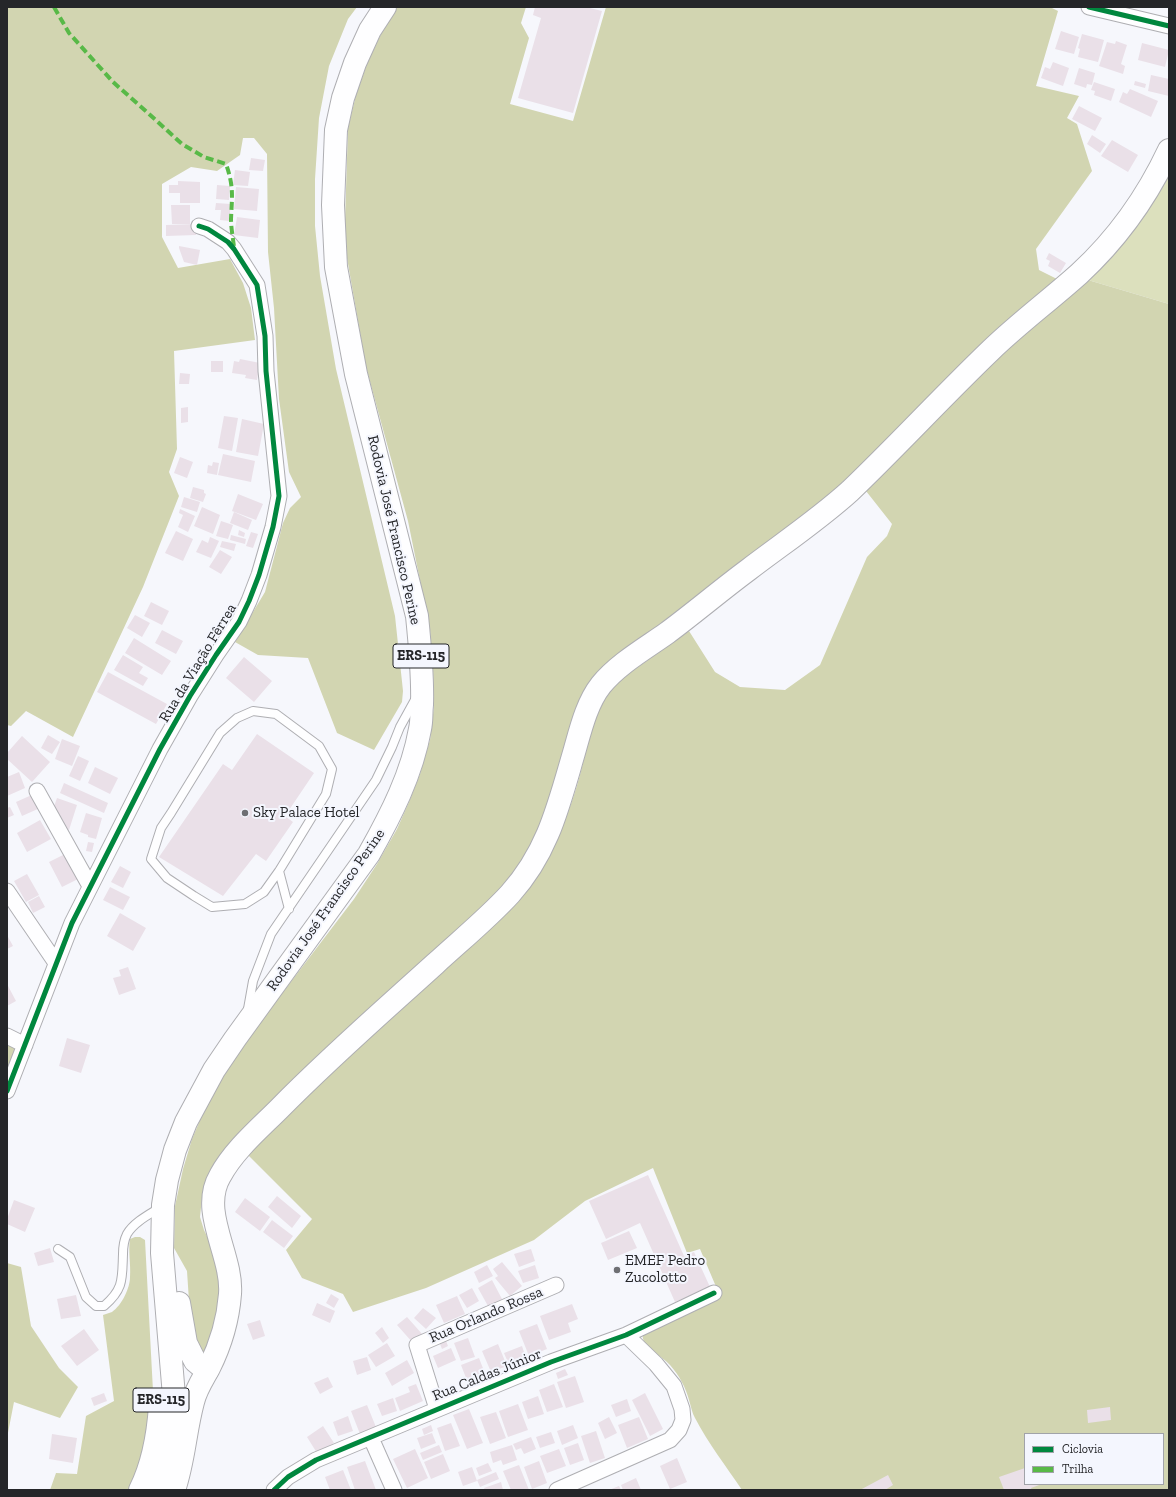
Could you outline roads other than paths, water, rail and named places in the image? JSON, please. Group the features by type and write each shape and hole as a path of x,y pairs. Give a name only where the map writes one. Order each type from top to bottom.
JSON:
{"main road":[{"name":"Rodovia José Francisco Perine","path":"158,1490 169,1460 175,1408 162,1253 163,1205 167,1180 175,1150 186,1122 214,1070 369,854 387,822 402,789 414,757 420,728 422,687 421,649 417,616 356,374 336,267 333,205 336,130 343,98 355,63 367,37 385,7"},
{"path":"174,1490 181,1471 193,1402 198,1385 207,1371 220,1344 227,1322 231,1291 229,1268 214,1215 213,1195 219,1177 248,1140 310,1077 493,911 527,874 542,847 556,814 587,710 601,685 623,664 668,632 744,573 832,508 993,348 1079,274 1105,247 1125,225 1145,196 1169,150"},
{"path":"162,1253 175,1280 186,1343 195,1361 207,1371"},
{"name":"Rodovia José Francisco Perine","path":"140,1490 147,1475 158,1434 167,1307"}],"street":[{"path":"1089,7 1169,26"},
{"name":"Rua da Viação Fêrrea","path":"7,1091 72,923 160,749 190,696 239,622 259,575 273,527 279,496 270,411 265,336 257,285 234,249 219,235 199,226"},
{"path":"37,791 90,886"},
{"path":"7,891 56,963"},
{"path":"7,1036 25,1045"},
{"name":"Rua Orlando Rossa","path":"437,1408 417,1345 556,1286"},
{"name":"Rua Caldas Júnior","path":"274,1490 288,1477 316,1460 371,1438 437,1408 551,1362 626,1335 714,1292"},
{"path":"557,1490 670,1440 679,1430 683,1420 682,1409 674,1386 656,1364 626,1335"},
{"path":"371,1438 394,1490"}],"lane":[{"path":"246,1024 253,981 271,934 376,780 392,747 400,726 422,687"},
{"path":"279,871 264,892 245,904 212,906 167,878 151,859 162,828 220,733 237,718 253,711 276,714 293,726 319,746 332,769 326,794 279,871 289,909"},
{"path":"58,1249 70,1257 86,1297 96,1306 104,1306 118,1292 122,1278 126,1235 131,1228 163,1205"}],"place":[{"name":"Sky Palace Hotel","path":"245,813"},
{"name":"EMEF Pedro Zucolotto","path":"617,1270"}]}
